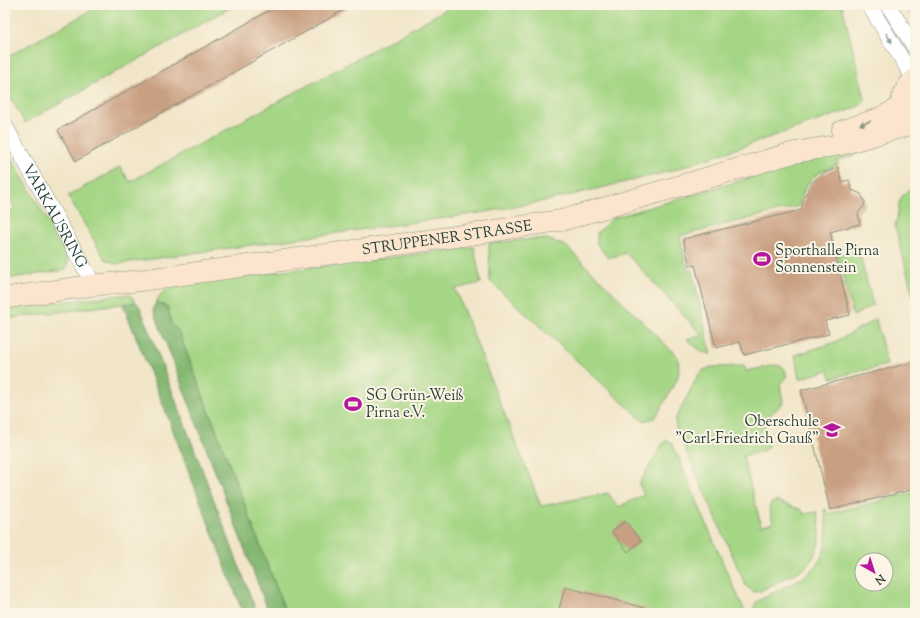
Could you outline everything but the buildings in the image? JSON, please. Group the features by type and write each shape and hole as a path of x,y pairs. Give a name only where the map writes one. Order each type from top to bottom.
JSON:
{"main road":[{"path":"907,123 903,95 915,79"},
{"name":"STRUPPENER STRASSE","path":"5,298 456,237 563,220 792,153 843,144 907,123"}],"street":[{"path":"868,5 915,79"},
{"path":"888,5 915,48"},
{"name":"VARKAUSRING","path":"5,126 94,285"}],"green space":[{"path":"101,5 235,5 25,123 5,88 5,51 9,56"},
{"path":"454,5 842,5 865,99 858,107 671,171 550,200 480,213 116,264 105,259 68,196 120,167 130,182"},
{"path":"905,5 915,5 915,20"},
{"path":"879,140 877,148 837,161 838,165 823,171 812,179 804,190 799,206 680,236 687,270 692,270 711,354 702,352 687,339 703,336 626,253 608,258 597,244 597,233 613,218"},
{"path":"5,147 66,253 68,264 65,270 5,279 5,215 15,208 5,189"},
{"path":"912,188 915,189 915,304 895,225 900,200 906,192"},
{"path":"547,239 566,246 678,357 679,371 677,380 655,418 643,421 490,281 489,243"},
{"name":"SG Grün-Weiß Pirna e.V.","path":"474,247 481,283 455,289 541,506 608,493 618,507 644,495 639,484 663,443 668,440 672,443 729,577 746,613 286,613 178,330 171,325 168,307 156,302 161,294 173,285"},
{"path":"859,251 873,305 853,316 837,254"},
{"path":"129,294 136,302 5,319 5,308"},
{"path":"136,302 140,307 257,613 243,613 123,305"},
{"path":"156,302 168,307 171,324 178,330 286,613 269,613 153,309"},
{"path":"876,319 887,365 831,378 828,370 799,379 795,355 833,343"},
{"path":"776,365 783,367 786,372 786,378 780,384 783,403 770,415 763,427 768,447 763,451 743,456 761,526 773,523 769,508 771,503 776,501 802,510 804,514 817,512 820,535 818,548 815,555 805,568 760,591 754,592 746,586 676,428 675,420 698,375 704,370 711,367 744,366 746,371"},
{"path":"915,492 915,613 755,613 754,608 756,602 804,577 818,563 825,547 826,520 824,510 826,509 828,514"}],"place":[{"name":"Sporthalle Pirna Sonnenstein","path":"762,259"},
{"name":"SG Grün-Weiß Pirna e.V.","path":"353,404"},
{"name":"Oberschule \"Carl-Friedrich Gauß\"","path":"832,430"}]}
